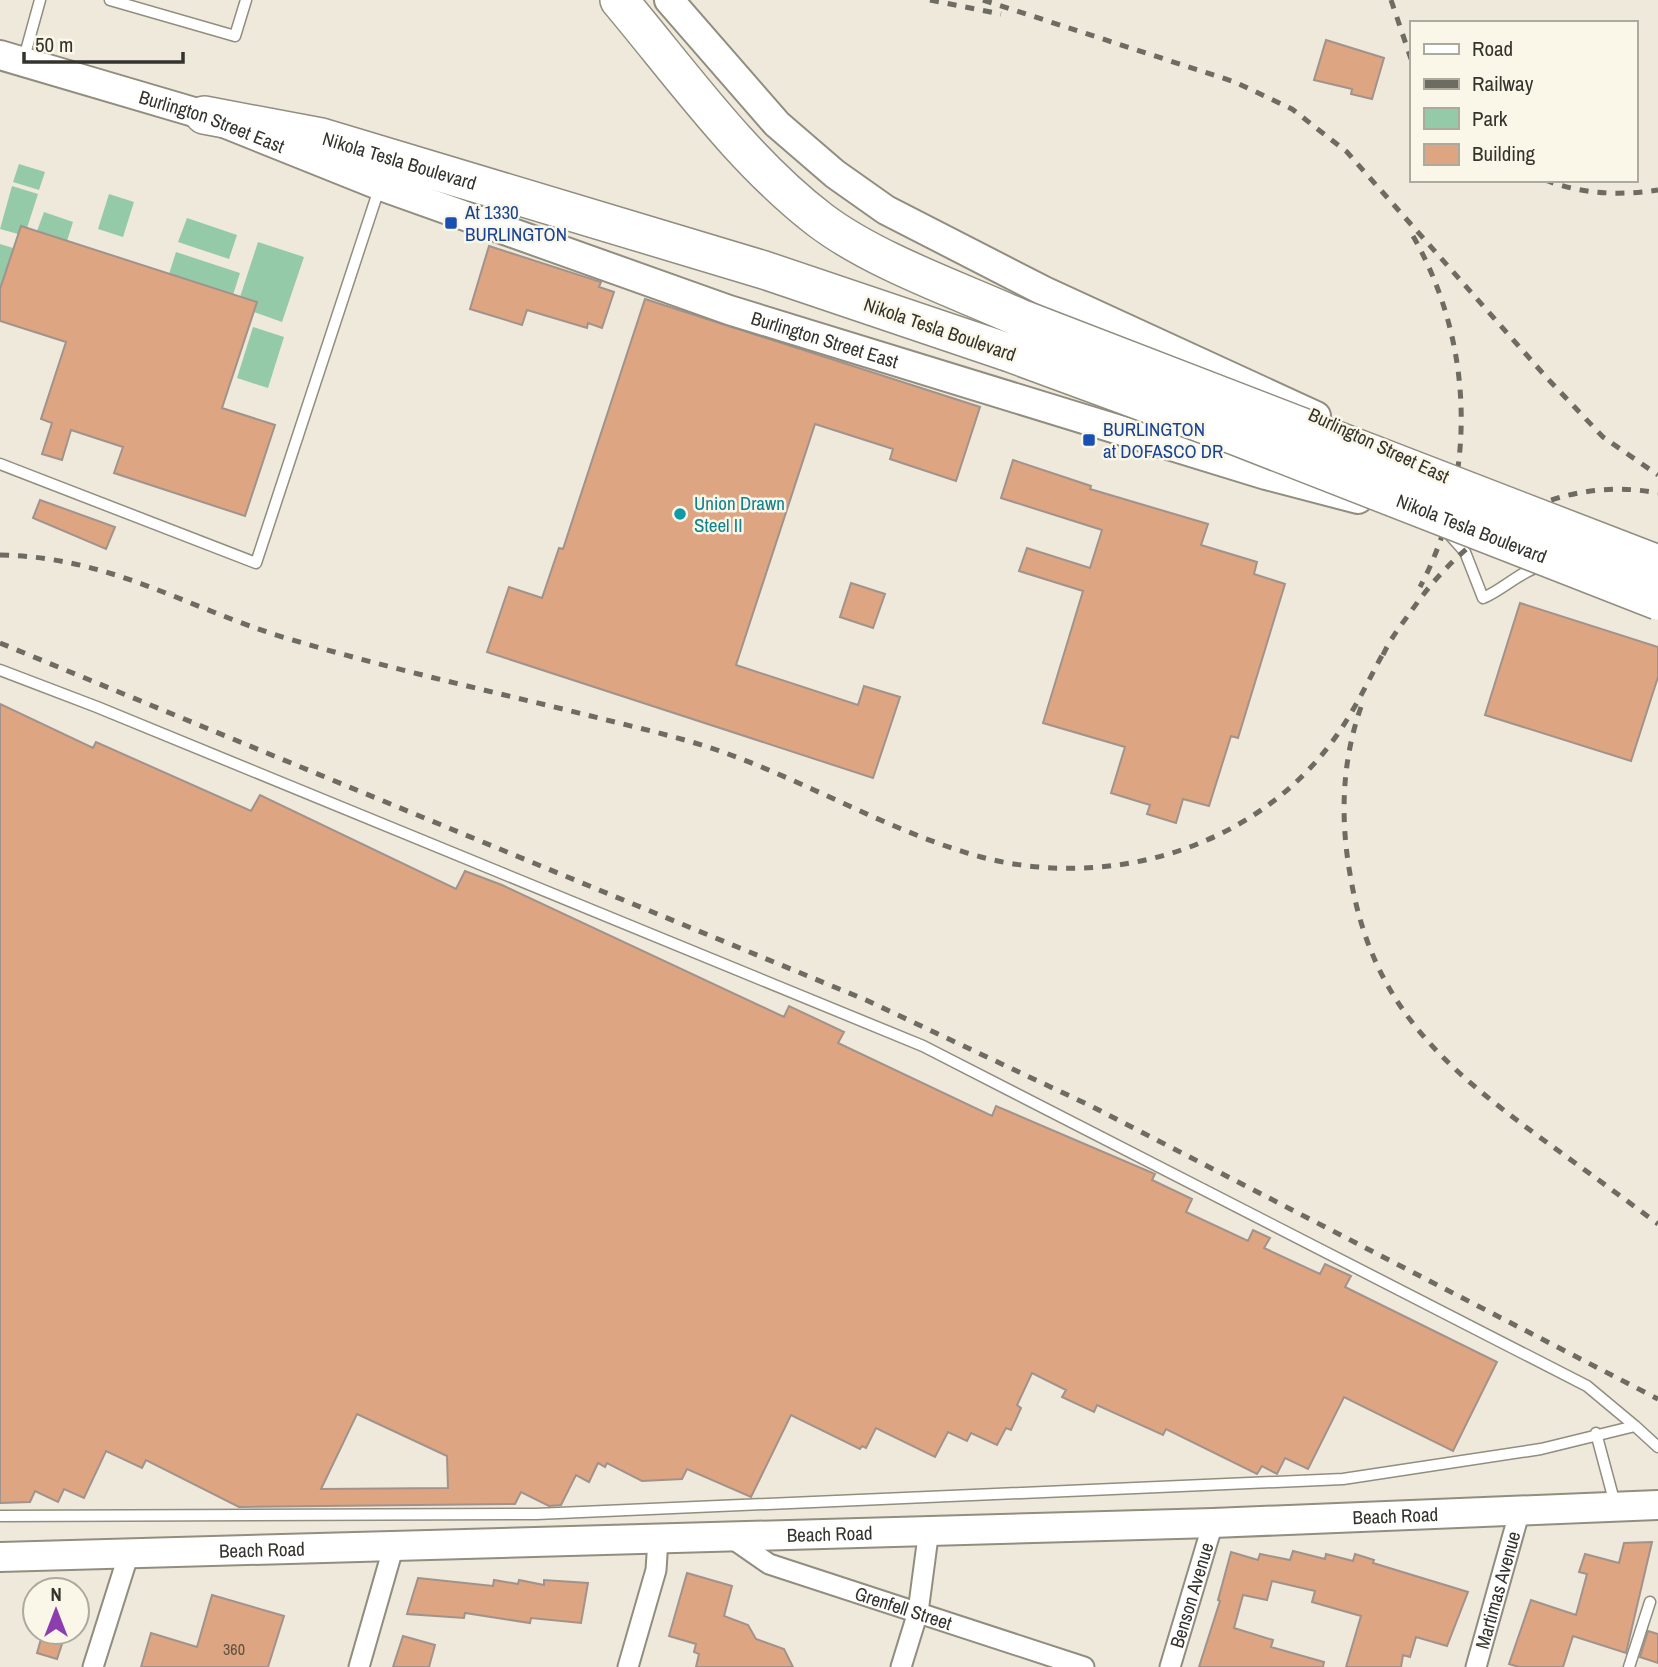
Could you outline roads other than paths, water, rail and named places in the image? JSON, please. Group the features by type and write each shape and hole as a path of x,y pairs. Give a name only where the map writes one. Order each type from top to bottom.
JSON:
{"highway":[{"name":"Nikola Tesla Boulevard","path":"620,0 769,174 821,220 898,265 1020,318 1658,566"},
{"name":"Nikola Tesla Boulevard","path":"204,115 333,141 764,270 1007,352 1247,440 1658,602"}],"main road":[{"name":"Burlington Street East","path":"669,0 777,124 835,174 886,210 1044,291 1181,351 1464,485 1658,566"},
{"name":"Burlington Street East","path":"11,59 204,115 380,186 729,310 1155,427 1266,475 1452,523 1658,602"},
{"name":"Beach Road","path":"0,1558 929,1529 1213,1524 1658,1505"}],"street":[{"name":"Martimas Avenue","path":"1476,1667 1520,1510"},
{"name":"Benson Avenue","path":"1170,1667 1213,1524"},
{"path":"901,1667 918,1612 929,1529"},
{"name":"Grenfell Street","path":"730,1536 769,1564 1084,1667"},
{"path":"628,1667 656,1570 658,1539"},
{"path":"359,1667 394,1545"},
{"path":"93,1667 129,1553"}],"lane":[{"path":"11,59 40,0"},
{"path":"110,0 235,36 246,0"},
{"path":"0,464 256,563 380,186"},
{"path":"1168,389 1181,351"},
{"path":"1155,427 1164,402"},
{"path":"1425,516 1447,531 1465,552 1483,598 1499,591 1515,577 1555,563"},
{"path":"0,670 97,707 923,1046 1587,1386 1658,1447"},
{"path":"0,1516 536,1514 1343,1479 1541,1449 1597,1433 1635,1426"},
{"path":"1597,1433 1615,1506"},
{"path":"1629,1667 1650,1602"}],"railway":[{"path":"930,0 1001,14"},
{"path":"983,0 1235,82 1292,109 1347,152 1547,378 1603,437 1658,475"},
{"path":"1391,0 1410,56"},
{"path":"1551,182 1601,192 1658,190"},
{"path":"1413,236 1433,277 1448,321 1457,365 1461,410 1459,456 1452,501 1439,545 1420,587"},
{"path":"1383,655 1396,632 1435,581 1460,555 1488,532 1518,514 1551,500 1585,492 1621,489 1658,493"},
{"path":"0,555 77,564 146,586 286,638 703,745 750,762 914,834 981,857 1030,866 1080,868 1130,863 1178,851 1224,832 1266,807 1304,774 1337,735 1386,648"},
{"path":"0,643 866,1000 1091,1106 1658,1399"},
{"path":"1361,707 1350,748 1345,789 1347,853 1360,919 1374,959 1393,994 1415,1026 1470,1082 1502,1109 1658,1224"}],"place":[{"name":"At 1330 BURLINGTON","path":"451,223"},
{"name":"BURLINGTON at DOFASCO DR","path":"1089,440"},
{"name":"Union Drawn Steel II","path":"680,514"}]}
